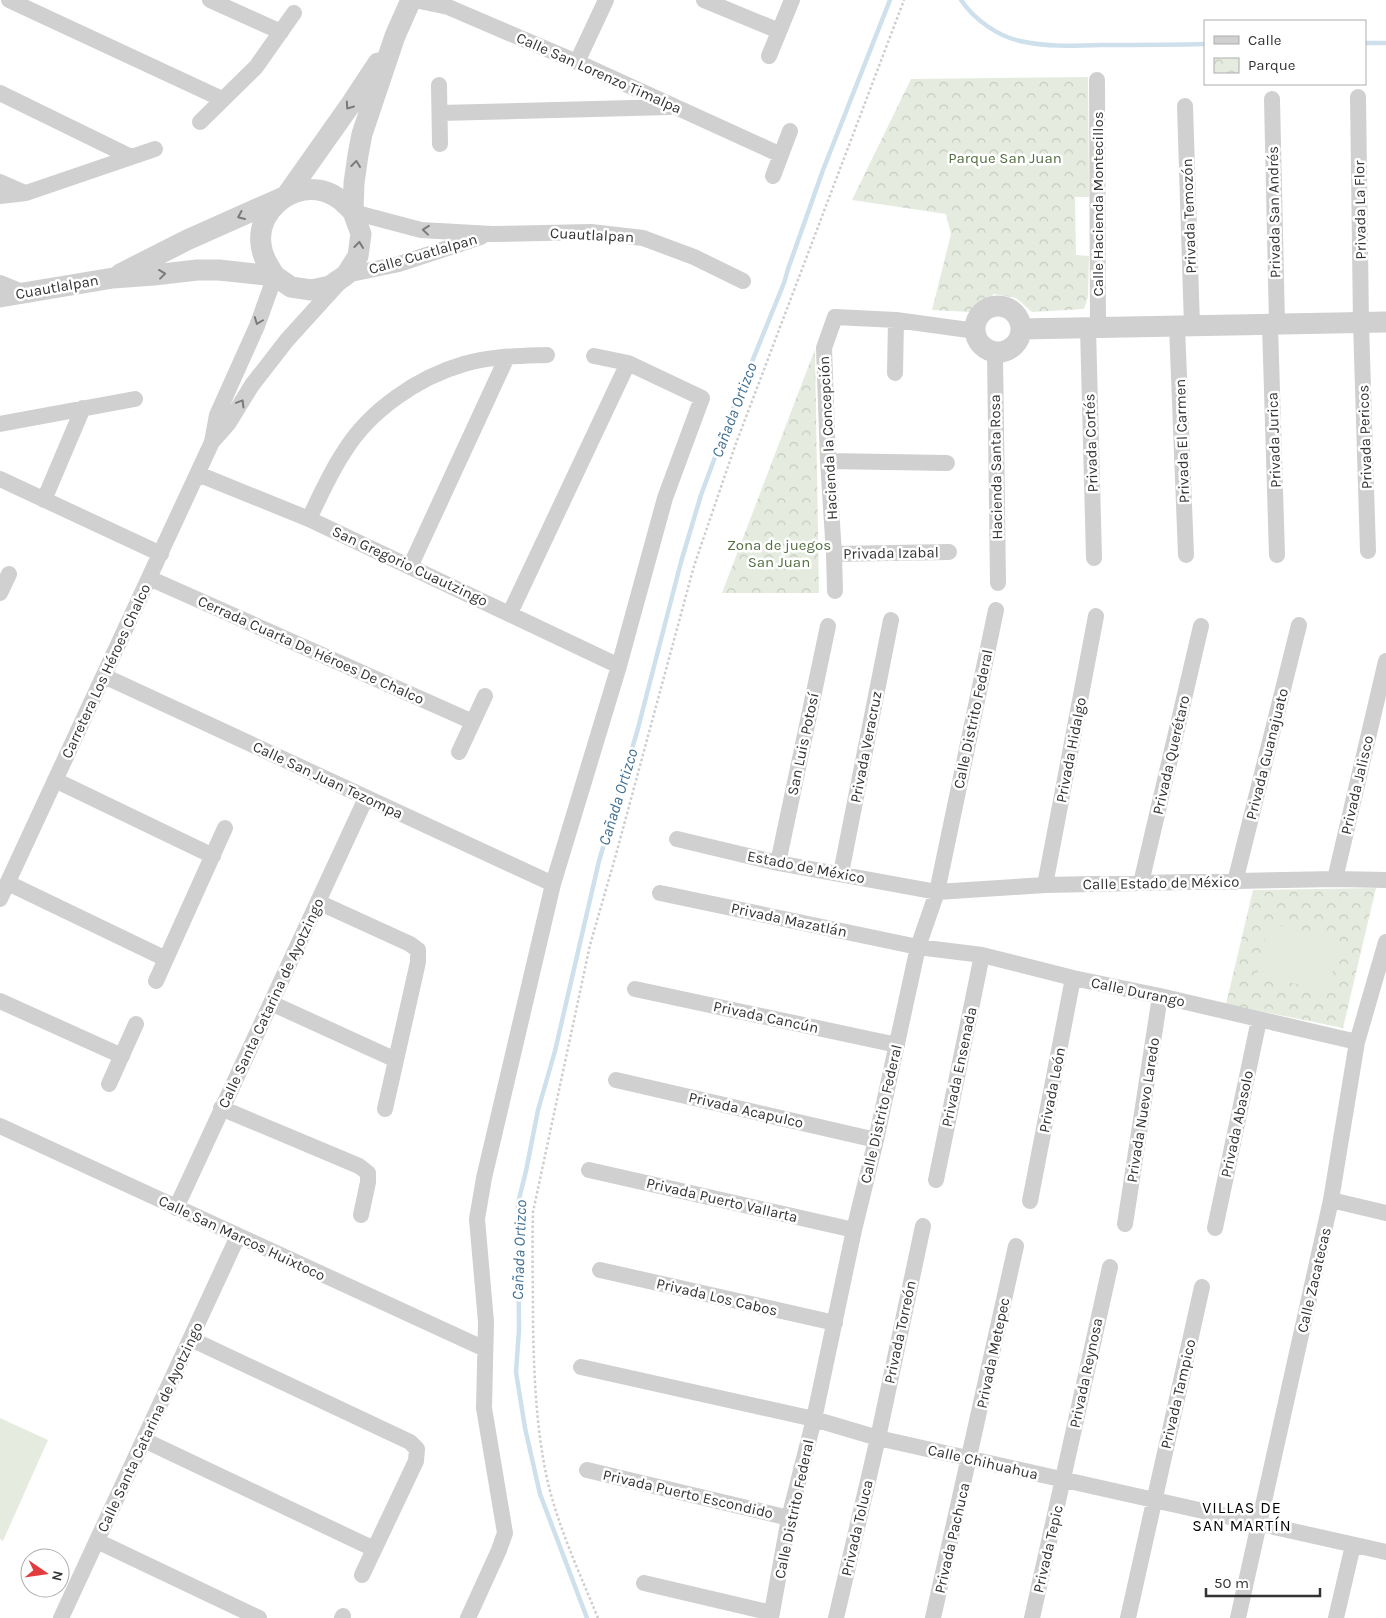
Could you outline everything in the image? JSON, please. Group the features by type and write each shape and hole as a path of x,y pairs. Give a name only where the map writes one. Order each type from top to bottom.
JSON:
{"street":[{"path":"9,0 222,99"},
{"path":"210,0 281,32"},
{"name":"Carretera Los Héroes Chalco","path":"0,899 212,442 217,415 257,326 275,276 265,260 260,242 263,224 272,208 294,193 395,36 413,0"},
{"name":"Calle San Lorenzo Timalpa","path":"413,0 448,7 577,62 781,156"},
{"path":"577,62 606,0"},
{"path":"704,0 779,31"},
{"path":"769,56 792,0"},
{"path":"200,122 256,67 294,13"},
{"name":"Carretera Los Héroes Chalco","path":"212,442 228,424 252,385 287,340 346,276 358,256 361,234 353,212 354,183 358,155 362,134 395,36"},
{"name":"Calle Hacienda Montecillos","path":"1093,328 1097,80"},
{"path":"439,85 440,144"},
{"path":"0,93 131,157"},
{"name":"Privada La Flor","path":"1358,97 1361,323"},
{"name":"Privada San Andrés","path":"1272,99 1274,324"},
{"path":"440,113 675,106"},
{"name":"Privada Temozón","path":"1184,326 1185,106"},
{"path":"773,176 790,131"},
{"path":"0,196 26,193 154,149"},
{"path":"0,182 26,193"},
{"name":"Calle Cuatlalpan","path":"113,278 187,240 294,193 317,190 331,193 344,201 353,212 422,230 492,234"},
{"name":"Cuautlalpan","path":"492,234 592,232 643,238 694,257 743,281"},
{"name":"Calle Cuatlalpan","path":"113,278 197,270 219,270 275,276 291,286 311,290 330,286 346,276 399,264 492,234"},
{"name":"Cuautlalpan","path":"0,297 113,278"},
{"path":"0,283 22,292"},
{"path":"998,306 1012,310 1020,322 1021,329 1016,343 1011,348 995,352 982,345 978,339 976,324 984,311 998,306"},
{"name":"Hacienda la Concepción","path":"835,591 824,348 835,316 896,320"},
{"path":"895,373 896,320 976,331"},
{"path":"1021,329 1386,322"},
{"name":"Privada Pericos","path":"1361,323 1368,551"},
{"name":"Privada Jurica","path":"1274,324 1277,555"},
{"name":"Privada El Carmen","path":"1184,326 1186,555"},
{"name":"Privada Cortés","path":"1093,328 1094,558"},
{"name":"Hacienda Santa Rosa","path":"995,352 998,583"},
{"path":"309,519 330,475 345,450 379,411 407,390 436,375 464,364 507,357 547,355"},
{"path":"468,1618 505,1533 484,1408 486,1322 477,1219 484,1178 553,884 619,666 665,498 702,398 628,363 594,356"},
{"path":"410,567 507,357"},
{"path":"510,613 628,363"},
{"path":"0,424 135,399"},
{"path":"44,500 84,408"},
{"path":"828,461 947,463"},
{"name":"San Gregorio Cuautzingo","path":"198,474 309,519 619,666"},
{"path":"0,479 161,554"},
{"name":"Privada Izabal","path":"834,554 949,552"},
{"path":"0,593 9,574"},
{"name":"Cerrada Cuarta De Héroes De Chalco","path":"149,578 473,722"},
{"name":"Calle Distrito Federal","path":"771,1616 789,1518 814,1419 854,1230 876,1140 918,947 937,892 996,610"},
{"name":"Privada Hidalgo","path":"1045,885 1096,616"},
{"name":"Privada Veracruz","path":"841,873 891,620"},
{"name":"Privada Guanajuato","path":"1235,882 1299,625"},
{"name":"San Luis Potosí","path":"778,863 828,626"},
{"name":"Privada Querétaro","path":"1141,883 1201,626"},
{"name":"Privada Jalisco","path":"1335,879 1386,661"},
{"name":"Calle San Juan Tezompa","path":"104,676 553,884"},
{"path":"459,752 485,696"},
{"path":"55,780 213,856"},
{"name":"Calle Santa Catarina de Ayotzingo","path":"176,1208 366,798"},
{"path":"156,981 225,828"},
{"name":"Estado de México","path":"677,839 778,863 937,892"},
{"name":"Calle Estado de México","path":"937,892 1045,885 1335,879 1386,880"},
{"path":"8,883 166,959"},
{"name":"Privada Mazatlán","path":"660,893 918,947"},
{"path":"318,902 410,944 418,950 418,962 385,1109"},
{"name":"Calle Zacatecas","path":"1238,1618 1332,1200 1357,1042 1386,942"},
{"name":"Calle Durango","path":"918,947 982,955 1074,978 1357,1042"},
{"name":"Privada Ensenada","path":"936,1180 982,955"},
{"name":"Privada León","path":"1030,1201 1074,978"},
{"name":"Privada Cancún","path":"635,989 897,1045"},
{"name":"Privada Nuevo Laredo","path":"1125,1224 1160,996"},
{"path":"0,1001 122,1056"},
{"path":"271,1003 396,1060"},
{"name":"Privada Abasolo","path":"1215,1228 1259,1020"},
{"path":"109,1084 136,1024"},
{"name":"Privada Acapulco","path":"616,1080 876,1140"},
{"path":"222,1108 359,1166 368,1172 368,1182 361,1215"},
{"name":"Calle San Marcos Huixtoco","path":"0,1126 485,1349"},
{"name":"Privada Puerto Vallarta","path":"589,1170 854,1230"},
{"path":"1332,1200 1386,1213"},
{"name":"Privada Torreón","path":"878,1438 923,1226"},
{"name":"Calle Santa Catarina de Ayotzingo","path":"61,1618 238,1236"},
{"name":"Privada Metepec","path":"970,1459 1016,1246"},
{"name":"Privada Reynosa","path":"1063,1480 1110,1267"},
{"name":"Privada Los Cabos","path":"600,1270 835,1323"},
{"name":"Privada Tampico","path":"1128,1618 1202,1287"},
{"path":"191,1339 410,1442 417,1449 416,1460 362,1575"},
{"name":"Calle Chihuahua","path":"581,1367 814,1419 878,1438 1386,1552"},
{"name":"Privada Toluca","path":"836,1618 878,1438"},
{"path":"144,1440 374,1549"},
{"name":"Privada Pachuca","path":"933,1618 970,1459"},
{"name":"Privada Puerto Escondido","path":"587,1470 789,1518"},
{"name":"Privada Tepic","path":"1032,1618 1063,1480"},
{"path":"97,1541 259,1618"},
{"path":"1336,1618 1354,1545"},
{"path":"644,1583 771,1616"}],"path":[{"path":"598,1618 565,1537 548,1484 538,1429 534,1378 533,1212 590,945 694,566 735,446 904,0"}],"green space":[{"name":"Parque San Juan","path":"1088,77 1089,197 1075,197 1076,255 1089,256 1088,297 1084,309 1032,312 1016,298 994,294 971,312 932,310 951,234 946,214 852,200 911,79"},
{"name":"Zona de juegos San Juan","path":"815,349 819,593 722,593"},
{"path":"1376,888 1343,1028 1226,1004 1253,890"},
{"path":"1269,923 1340,940 1328,991 1257,975"},
{"path":"0,1418 48,1440 3,1541 0,1539"}],"waterway":[{"name":"Cañada Ortizco","path":"587,1618 540,1494 525,1428 516,1372 519,1330 518,1203 538,1110 555,1051 599,861 637,732 681,562 701,495 734,406 784,283 823,170 890,0"},
{"path":"961,0 972,14 995,31 1011,39 1030,43 1070,46 1204,44"},
{"path":"1366,43 1386,43"}],"district":[{"name":"VILLAS DE SAN MARTÍN","path":"1242,1516"}]}
